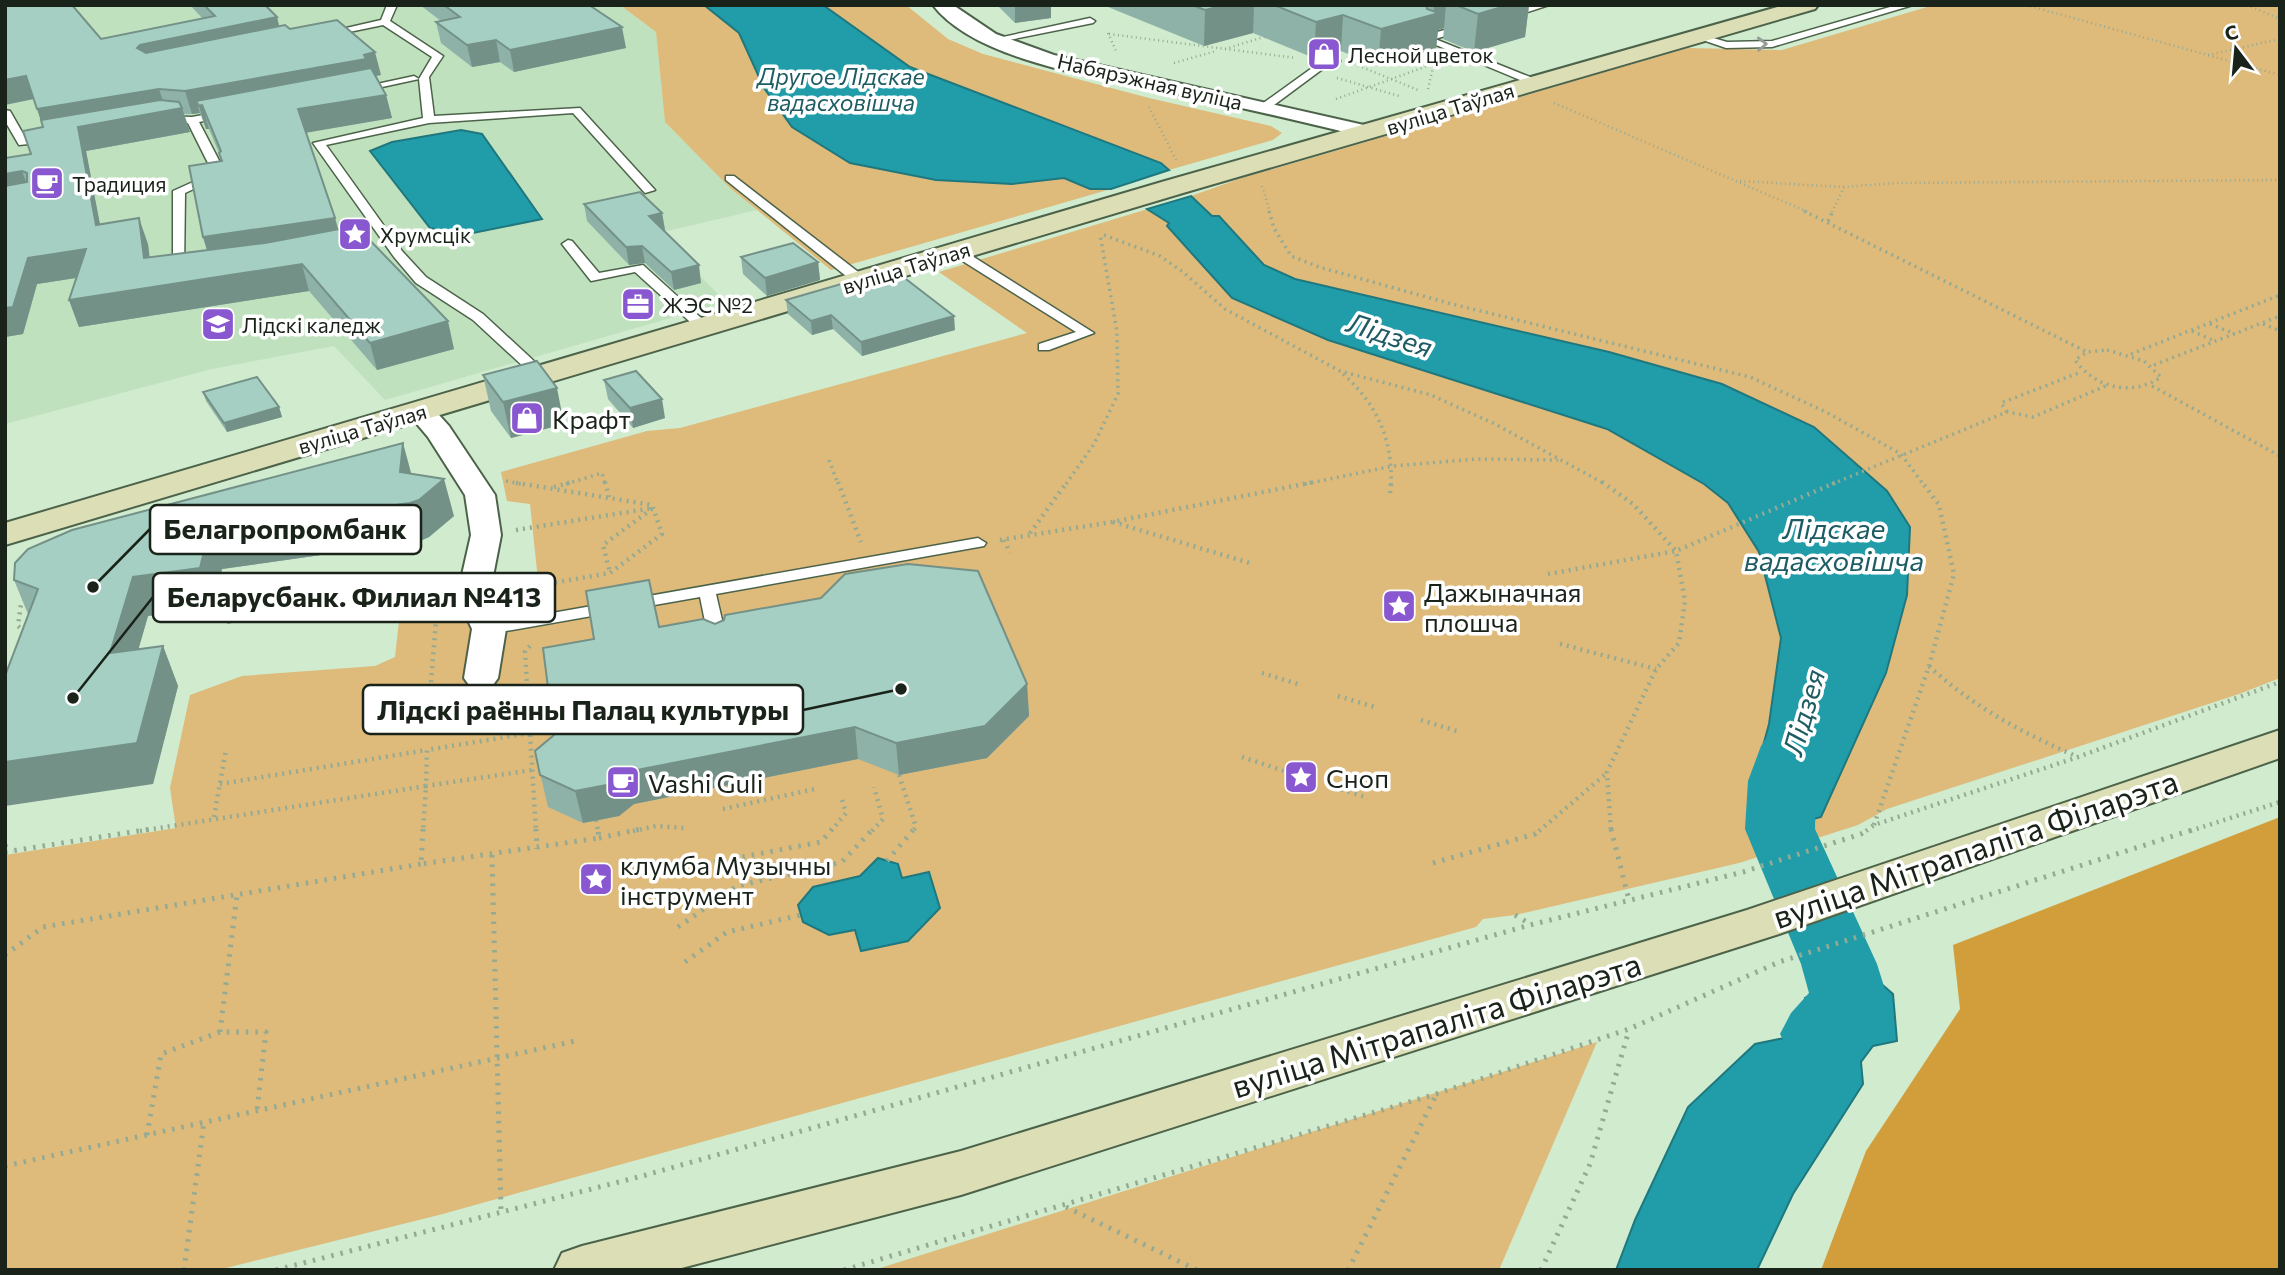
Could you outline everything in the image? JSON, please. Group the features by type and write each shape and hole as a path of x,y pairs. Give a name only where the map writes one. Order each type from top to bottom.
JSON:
{"main road":[{"name":"вуліца Таўлая","path":"5,534 957,253 1128,200 1177,179 1540,91 1696,36 1808,5"},
{"name":"вуліца Мітрапаліта Філарэта","path":"582,1270 961,1173 1771,942 1874,882 2280,743"}],"street":[{"name":"Набярэжная вуліца","path":"942,5 969,29 1060,61 1266,106 1370,132"},
{"path":"420,411 439,432 480,495 486,536 473,590 489,629 481,678"}],"lane":[{"path":"385,22 392,5"},
{"path":"1494,19 1544,5"},
{"path":"1696,36 1726,45 1772,44 1908,5"},
{"path":"994,40 1090,21"},
{"path":"308,38 385,22 438,56 424,77 429,120"},
{"path":"1435,41 1482,23"},
{"path":"1420,33 1540,91"},
{"path":"1266,106 1319,68"},
{"path":"349,91 414,79"},
{"path":"545,374 530,365 478,317 421,280 382,242 319,143 429,120 576,110 649,190"},
{"path":"154,121 192,120 231,112"},
{"path":"6,113 23,143 62,136"},
{"path":"192,120 220,174 179,191 178,274 192,273"},
{"path":"730,178 861,281"},
{"path":"568,244 596,278 638,268 704,327"},
{"path":"957,253 1087,333 1044,347"},
{"path":"489,629 978,543"},
{"path":"228,617 439,588 473,590"},
{"path":"708,591 719,648"}],"path":[{"path":"2025,5 2280,75"},
{"path":"2247,5 2278,20"},
{"path":"1090,21 1109,34 1303,59"},
{"path":"1109,34 1117,52"},
{"path":"1165,66 1276,34"},
{"path":"2207,55 2280,39"},
{"path":"1347,61 1427,93 1434,63 1435,41"},
{"path":"1332,101 1434,63"},
{"path":"1319,68 1367,87 1409,99"},
{"path":"1540,91 1828,220 2087,352"},
{"path":"1148,105 1177,179"},
{"path":"1736,181 1844,187 1895,183 2280,180"},
{"path":"1262,186 1274,228 1291,256 1319,267 1448,303 1750,377 1826,412 1901,454 1939,505 1954,574 1929,666 1874,825"},
{"path":"1828,220 1844,187"},
{"path":"1090,229 1160,257 1183,272 1225,309 1340,371 1361,387 1381,420 1393,466 1390,493"},
{"path":"1030,534 1094,444 1118,394 1117,332 1100,234"},
{"path":"2131,355 2279,297"},
{"path":"2154,365 2280,317"},
{"path":"2210,323 2235,334"},
{"path":"2262,323 2280,331"},
{"path":"2191,331 2215,341"},
{"path":"2152,386 2161,377 2154,365 2131,355 2107,350 2087,352 2075,360 2081,372 2108,385 2132,388 2152,386 2280,456"},
{"path":"1340,371 1431,395 1495,424 1604,483 1633,504 1676,551 1685,601 1679,643 1656,669 1608,772 1535,834 1433,863"},
{"path":"2007,412 2001,402 2081,372"},
{"path":"1548,575 1676,551 1901,454 2007,412 2034,417 2108,385"},
{"path":"978,543 1112,522 1393,466 1476,459 1561,460"},
{"path":"829,460 869,563"},
{"path":"550,488 602,473 609,498"},
{"path":"467,475 652,505 662,534 610,573 473,590"},
{"path":"486,536 653,508"},
{"path":"610,573 603,545 653,508"},
{"path":"1112,522 1254,564"},
{"path":"1004,539 1010,553"},
{"path":"429,717 439,588"},
{"path":"29,636 18,626 21,604 30,594"},
{"path":"537,849 524,651 540,638 539,621"},
{"path":"1560,644 1656,669"},
{"path":"1929,666 1958,694 1987,713 2078,757"},
{"path":"1262,673 1298,684"},
{"path":"276,1270 646,1175 1530,925 1743,873 1861,834 1874,825 2078,757 2280,682"},
{"path":"1338,696 1375,707"},
{"path":"1421,720 1460,732"},
{"path":"220,784 530,733"},
{"path":"214,817 226,749"},
{"path":"421,864 427,750"},
{"path":"1242,757 1284,771"},
{"path":"5,852 532,769"},
{"path":"1608,772 1611,837 1629,900"},
{"path":"887,861 916,827 899,775"},
{"path":"1328,785 1368,798"},
{"path":"678,927 737,886 842,862 883,819 874,787"},
{"path":"723,809 815,789"},
{"path":"705,864 821,842 846,813 842,800"},
{"path":"844,1270 1436,1094 1629,1029 1771,942 1886,929 2280,802"},
{"path":"596,820 599,838"},
{"path":"5,955 43,927 421,864 537,849 656,826 685,828"},
{"path":"5,845 15,850"},
{"path":"492,855 501,1212"},
{"path":"220,1032 237,895"},
{"path":"685,962 727,932 801,915"},
{"path":"1515,915 1530,925"},
{"path":"1541,1270 1590,1164 1629,1029"},
{"path":"147,1135 161,1054 220,1032 266,1032 257,1110"},
{"path":"5,1166 580,1040"},
{"path":"1348,1270 1436,1094"},
{"path":"184,1270 204,1122"},
{"path":"1064,1206 1197,1270"}],"shaded area":[{"path":"5,5 620,5 656,32 665,122 730,188 757,210 633,239 673,249 726,302 385,400 334,346 212,369 5,424"},
{"path":"620,5 704,5 739,33 764,88 1012,184 1064,178 1090,189 1111,189 831,270 730,188 665,122 656,32"},
{"path":"823,5 906,5 948,39 983,54 1149,98 1271,126 1282,133 1273,140 1169,170 1161,163 910,67"},
{"path":"1925,5 2280,5 2280,678 2239,694 1887,809 1858,825 1739,863 1515,915 1483,919 1476,927 439,1215 218,1270 5,1270 5,855 176,828 170,788 190,695 242,676 375,666 395,657 401,603 538,580 530,504 507,501 501,472 647,431 680,428 1027,333 939,272 1239,179 1688,48 1782,50 1927,7"},
{"path":"2280,817 2280,1270 1821,1270 1866,1151 1960,1009 1953,945"},
{"path":"1597,1042 1499,1270 874,1270"}],"water":[{"name":"Другое Лідскае вадасховішча","path":"704,5 823,5 910,67 1161,163 1169,170 1111,189 1090,189 1064,178 1012,184 936,180 850,163 792,127 764,88 739,33"},
{"path":"461,130 482,134 542,219 463,235 430,228 370,151 392,142"},
{"name":"Лідскае вадасховішча","path":"1191,196 1212,216 1219,216 1264,265 1295,279 1609,352 1722,384 1814,427 1887,491 1910,527 1907,595 1886,673 1821,817 1751,836 1753,783 1769,724 1781,638 1759,552 1728,503 1704,484 1607,429 1328,340 1232,298 1167,226 1169,223 1147,209"},
{"path":"878,858 898,864 902,878 929,872 940,908 908,941 861,951 855,930 829,935 803,922 798,905 813,887 860,876"},
{"path":"1859,957 1863,968 1893,994 1897,1041 1873,1046 1861,1062 1863,1084 1793,1194 1757,1270 1616,1270 1635,1220 1688,1107 1755,1044 1794,1036 1810,1015 1805,998 1821,989 1818,981 1810,974"}],"building":[{"path":"5,5 72,5 101,39 215,16 204,5 265,5 277,17 140,45 137,48 146,53 285,25 290,29 337,20 375,52 364,55 366,59 185,91 159,89 37,109 26,76 5,80"},
{"path":"444,5 589,5 622,27 510,50 496,40 467,45 436,22 460,17"},
{"path":"1192,5 1225,5 1205,10"},
{"path":"1274,5 1426,5 1427,9 1439,13 1381,29 1343,15 1316,22"},
{"path":"1456,5 1509,5 1478,14"},
{"path":"371,68 386,95 298,109 335,218 203,237 189,166 222,161 219,153 221,151 202,105 199,106 196,101"},
{"path":"160,100 179,102 182,108 78,127 96,225 139,218 144,258 265,243 339,229 341,236 361,231 448,321 370,343 302,264 69,300 86,249 28,258 13,307 5,308 5,186 27,182 27,173 22,171 5,174 5,158 31,154 23,131 43,127 41,120"},
{"path":"640,192 662,213 649,216 699,265 671,272 642,246 626,247 584,204"},
{"path":"793,243 818,262 765,278 741,257"},
{"path":"902,276 954,316 861,342 831,315 811,321 786,300 841,284 849,290"},
{"path":"537,361 557,388 503,402 483,375"},
{"path":"636,371 662,399 630,408 604,380"},
{"path":"257,377 279,407 224,423 203,392"},
{"path":"403,443 400,472 444,479 419,500 209,531 200,568 133,577 110,653 163,646 137,743 5,762 5,676 38,589 14,580 15,563 28,549 72,530"},
{"path":"908,564 978,571 1027,684 985,726 896,743 855,727 627,772 612,784 575,791 540,775 535,751 554,735 543,648 594,639 586,591 649,580 659,627 703,619 715,624 724,620 725,615 821,598 845,574"}],"waterway":[{"name":"Лідзея","path":"1794,746 1782,781 1780,829 1839,964 1849,999 1819,1034"}],"place":[{"name":"Лесной цветок","path":"1324,54"},
{"name":"Традиция","path":"47,183"},
{"name":"Хрумсцік","path":"355,234"},
{"name":"ЖЭС №2","path":"638,304"},
{"name":"Лідскі каледж","path":"218,324"},
{"name":"Крафт","path":"527,418"},
{"name":"Белагропромбанк","path":"93,587"},
{"name":"Дажыначная плошча","path":"1399,606"},
{"name":"Лідскі раённы Палац культуры","path":"901,689"},
{"name":"Беларусбанк. Филиал №413","path":"73,698"},
{"name":"Сноп","path":"1301,777"},
{"name":"Vashi Guli","path":"623,782"},
{"name":"клумба Музычны інструмент","path":"596,879"}]}
